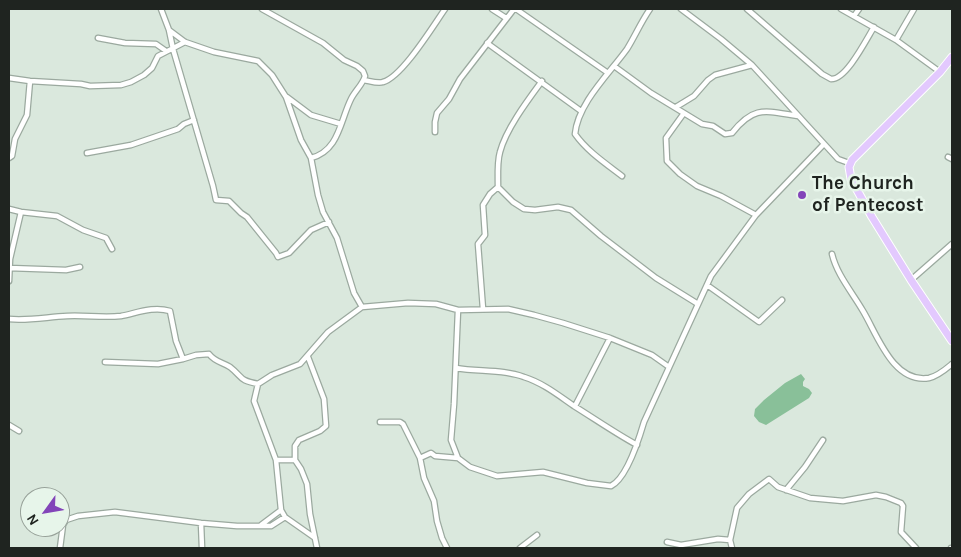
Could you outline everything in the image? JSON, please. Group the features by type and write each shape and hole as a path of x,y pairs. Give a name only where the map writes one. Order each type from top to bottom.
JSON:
{"main road":[{"path":"952,57 940,72 849,163 851,179 872,217 952,341"}],"street":[{"path":"161,9 169,30 216,200 229,201 240,213 247,216 278,257 289,253 311,230 329,222"},
{"path":"262,9 323,43 344,60 363,71 365,76 352,97 337,137 321,156 311,158"},
{"path":"364,80 382,83 393,78 407,62 445,9"},
{"path":"492,9 506,18"},
{"path":"435,132 435,122 438,113 487,43 515,9 608,73"},
{"path":"622,176 602,162 575,134 581,111 628,47 650,9"},
{"path":"683,9 752,65 824,144 838,158 849,163"},
{"path":"747,9 822,74 831,79 840,77 851,64 874,27"},
{"path":"842,9 896,40 940,72"},
{"path":"854,16 859,9"},
{"path":"896,40 914,9"},
{"path":"169,30 185,42 214,52 258,61 272,75 286,97 301,140 311,158 323,212 343,255 354,293 362,307"},
{"path":"98,38 125,43 156,44 166,51"},
{"path":"9,78 90,86 121,85 144,75 152,68 158,56 185,42"},
{"path":"487,43 581,111"},
{"path":"676,107 694,96 715,75 752,65"},
{"path":"614,66 651,93 702,124 713,126 725,134 732,134 742,120 753,113 763,111 798,116"},
{"path":"9,158 12,156 15,139 27,115 30,81"},
{"path":"542,81 525,105 499,153 498,187 513,202 524,209 535,210 558,207 571,210 601,236 656,278 698,304"},
{"path":"286,97 312,115 341,124"},
{"path":"684,113 666,138 667,161 680,174 697,186 721,196 756,215"},
{"path":"87,153 132,145 178,129 194,120"},
{"path":"458,310 451,440 458,458 470,467 497,476 543,472 587,483 611,486 620,479 711,276 756,215 824,144"},
{"path":"482,309 478,244 485,235 483,205 490,194 498,187"},
{"path":"9,209 57,216 83,230 106,238 112,249"},
{"path":"9,281 10,259 21,212"},
{"path":"911,280 952,244"},
{"path":"832,254 835,266 868,319 882,348 901,370 914,376 930,378 952,364"},
{"path":"9,268 66,270 80,267"},
{"path":"707,286 759,322 782,300"},
{"path":"315,538 285,517 281,510 276,460 254,401 258,384 272,375 300,364 328,332 362,307 408,303 436,304 458,310 508,309 564,323 610,338 652,355 669,367"},
{"path":"9,319 120,316 157,308 167,310 170,311 176,341 183,359"},
{"path":"575,406 610,338"},
{"path":"105,362 158,364 196,355 209,354 214,360 229,366 243,381 258,384"},
{"path":"308,357 324,399 326,426 320,432 299,440 296,446 295,460 301,469 306,484 317,548"},
{"path":"456,368 506,372 524,376 541,384 610,430 636,444"},
{"path":"380,422 400,422 403,424 420,458 424,478 434,501 439,529 447,548"},
{"path":"9,425 19,432"},
{"path":"786,490 805,467 823,440"},
{"path":"420,458 431,453 435,456 458,458"},
{"path":"276,460 295,460"},
{"path":"732,548 730,540 737,508 749,494 769,479 778,487 810,498 843,501 876,495 901,503 904,509 902,532 916,548"},
{"path":"261,525 281,510"},
{"path":"60,548 63,525 66,520 78,516 115,512 237,526 271,526 285,517"},
{"path":"201,523 202,548"},
{"path":"520,548 537,535"},
{"path":"667,542 681,545 718,539 730,540"}],"green space":[{"path":"801,374 805,379 803,386 812,393 809,398 766,425 759,422 754,416 755,409 785,383"}],"place":[{"name":"The Church of Pentecost","path":"802,195"}]}
